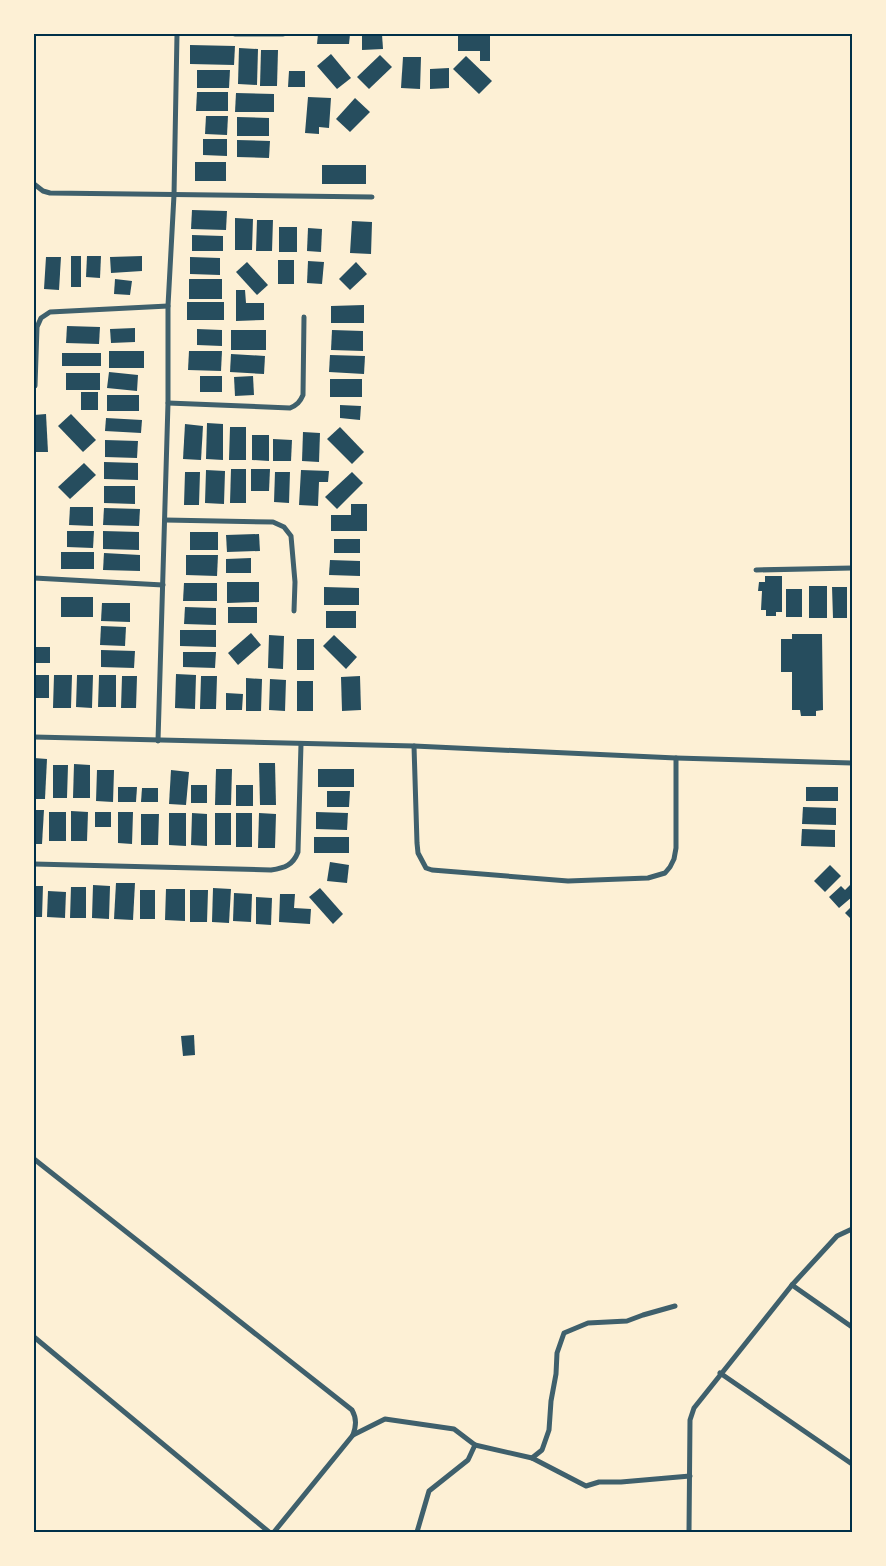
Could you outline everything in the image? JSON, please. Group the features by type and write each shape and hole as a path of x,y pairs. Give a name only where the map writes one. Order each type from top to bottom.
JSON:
{"street":[{"path":"158,741 168,403 168,306 174,195 177,34"},
{"path":"235,34 283,34"},
{"path":"34,184 43,191 50,193 372,197"},
{"path":"35,386 37,327 41,318 50,312 168,306"},
{"path":"168,403 290,408 296,405 302,395 304,317"},
{"path":"165,520 273,522 284,526 291,536 295,582 294,611"},
{"path":"756,570 852,568"},
{"path":"34,578 162,585"},
{"path":"34,738 414,746 676,758 852,763"},
{"path":"34,864 272,870 289,866 295,860 298,852 301,744"},
{"path":"414,746 416,843 418,853 426,868 568,881 648,878 665,873 674,859 676,848 676,758"},
{"path":"34,1159 352,1410 356,1419 353,1435 274,1532"},
{"path":"689,1532 690,1420 694,1408 792,1285 837,1236 852,1229"},
{"path":"792,1285 852,1327"},
{"path":"532,1458 542,1450 549,1430 557,1353 564,1333 588,1323 627,1321 674,1306"},
{"path":"34,1337 269,1532"},
{"path":"720,1373 852,1464"},
{"path":"353,1435 385,1419 454,1429 475,1445 532,1458 586,1486 599,1482 690,1476"},
{"path":"417,1532 429,1491 468,1460 475,1445"}],"building":[{"path":"318,34 350,34 349,44 317,44"},
{"path":"362,34 382,34 383,49 362,50"},
{"path":"458,34 490,34 490,61 480,61 480,51 458,51"},
{"path":"190,45 235,46 234,65 190,64"},
{"path":"239,48 258,49 257,85 238,84"},
{"path":"261,50 278,50 277,86 260,86"},
{"path":"331,54 351,78 337,89 317,66"},
{"path":"380,55 392,67 369,89 357,77"},
{"path":"466,56 492,81 479,94 453,69"},
{"path":"403,57 421,57 420,89 401,88"},
{"path":"449,68 449,88 430,89 430,69"},
{"path":"197,70 230,70 229,88 197,88"},
{"path":"289,71 305,71 305,87 288,87"},
{"path":"197,92 228,92 228,111 196,111"},
{"path":"236,93 274,94 274,112 235,112"},
{"path":"308,97 331,98 329,128 319,127 319,134 305,133"},
{"path":"355,98 370,112 350,132 336,119"},
{"path":"206,116 228,116 227,135 205,134"},
{"path":"237,117 269,118 269,136 237,136"},
{"path":"203,139 227,139 227,156 203,155"},
{"path":"237,140 270,141 269,158 237,157"},
{"path":"195,162 226,162 226,181 195,181"},
{"path":"322,165 366,165 366,184 322,184"},
{"path":"192,210 227,211 226,230 191,229"},
{"path":"235,218 253,219 252,250 235,250"},
{"path":"257,220 273,220 272,251 256,251"},
{"path":"352,221 372,222 371,254 350,253"},
{"path":"279,227 297,227 297,252 279,252"},
{"path":"308,228 322,229 321,252 307,251"},
{"path":"192,235 223,236 223,251 192,251"},
{"path":"35,251 36,290 34,290"},
{"path":"71,256 81,256 81,287 71,287"},
{"path":"87,256 101,256 100,278 86,277"},
{"path":"142,256 142,271 111,273 110,257"},
{"path":"46,257 61,257 59,290 44,289"},
{"path":"190,257 220,258 220,275 190,274"},
{"path":"278,260 294,260 294,284 278,284"},
{"path":"308,261 324,262 322,284 307,283"},
{"path":"247,262 268,285 257,295 236,272"},
{"path":"356,262 367,274 350,290 339,279"},
{"path":"115,279 132,281 130,295 114,294"},
{"path":"189,279 222,279 222,299 189,299"},
{"path":"236,290 245,290 246,303 264,303 264,320 236,321"},
{"path":"187,302 224,302 224,320 187,320"},
{"path":"364,305 364,323 331,323 331,306"},
{"path":"67,326 100,327 99,344 66,343"},
{"path":"135,328 135,342 111,343 110,329"},
{"path":"197,329 222,330 222,346 197,345"},
{"path":"231,330 266,330 266,350 231,350"},
{"path":"332,330 363,331 363,351 331,350"},
{"path":"109,351 144,351 144,368 109,368"},
{"path":"189,351 222,351 221,371 188,370"},
{"path":"62,353 101,353 101,366 62,366"},
{"path":"231,354 265,356 264,374 230,372"},
{"path":"330,355 365,356 364,374 329,372"},
{"path":"109,372 138,375 137,391 107,388"},
{"path":"66,373 100,373 100,390 66,390"},
{"path":"200,376 222,376 222,392 200,392"},
{"path":"253,376 254,395 235,396 234,377"},
{"path":"330,379 362,379 362,397 330,397"},
{"path":"81,392 98,392 98,410 81,410"},
{"path":"107,395 139,395 139,411 107,411"},
{"path":"340,405 361,406 360,420 340,418"},
{"path":"46,414 48,452 34,452 34,415"},
{"path":"71,414 96,440 83,452 58,426"},
{"path":"106,418 142,420 141,433 105,431"},
{"path":"207,423 223,424 223,460 206,459"},
{"path":"185,424 203,426 201,460 183,459"},
{"path":"230,427 246,427 246,460 229,460"},
{"path":"340,427 364,452 352,464 327,439"},
{"path":"303,432 320,433 319,462 302,461"},
{"path":"252,435 269,435 269,461 252,460"},
{"path":"273,439 292,440 291,461 273,461"},
{"path":"105,440 138,441 137,458 105,457"},
{"path":"104,462 138,463 138,480 104,479"},
{"path":"84,463 96,475 70,499 58,487"},
{"path":"231,469 246,469 246,503 230,503"},
{"path":"251,469 270,469 269,491 251,491"},
{"path":"206,470 225,471 224,504 205,503"},
{"path":"301,470 329,471 328,482 319,482 318,506 299,505"},
{"path":"185,472 200,472 199,505 184,505"},
{"path":"275,472 290,472 289,503 274,502"},
{"path":"352,472 363,483 337,509 325,497"},
{"path":"104,486 135,486 135,504 104,503"},
{"path":"351,504 367,504 367,531 331,531 331,515 351,515"},
{"path":"70,507 93,507 93,526 69,525"},
{"path":"104,508 140,509 139,526 103,525"},
{"path":"67,531 94,531 93,548 67,547"},
{"path":"103,531 139,532 139,550 103,549"},
{"path":"190,532 218,532 218,550 190,550"},
{"path":"259,534 260,551 227,552 226,535"},
{"path":"334,539 360,539 360,553 334,553"},
{"path":"61,552 94,552 94,569 61,569"},
{"path":"104,553 140,555 140,571 103,570"},
{"path":"186,555 218,555 217,576 186,575"},
{"path":"251,558 251,573 226,573 226,559"},
{"path":"330,560 360,561 360,576 329,575"},
{"path":"765,576 782,576 782,612 776,612 776,616 766,616 766,610 761,610 762,591 758,591 759,582 765,582"},
{"path":"227,582 259,582 259,602 227,603"},
{"path":"184,583 217,583 217,601 183,601"},
{"path":"809,586 827,586 827,618 809,618"},
{"path":"324,587 359,588 359,605 324,605"},
{"path":"832,587 847,587 847,618 833,618"},
{"path":"786,589 802,589 802,617 786,617"},
{"path":"61,597 93,597 93,617 61,617"},
{"path":"102,603 130,603 130,622 101,621"},
{"path":"185,607 216,608 216,625 184,624"},
{"path":"228,607 257,607 257,623 228,623"},
{"path":"326,611 356,611 356,628 326,628"},
{"path":"101,626 126,627 125,646 100,645"},
{"path":"180,630 216,630 216,647 180,646"},
{"path":"251,633 261,645 238,665 228,653"},
{"path":"792,634 822,634 823,710 816,711 816,716 801,716 800,710 792,710 792,672 781,672 781,639 792,639"},
{"path":"269,635 284,636 283,669 268,668"},
{"path":"334,635 357,657 346,669 323,646"},
{"path":"297,639 314,639 314,670 297,670"},
{"path":"34,647 50,647 50,663 34,663"},
{"path":"101,650 135,651 134,668 101,667"},
{"path":"183,652 216,652 215,668 183,667"},
{"path":"176,674 196,675 195,709 175,708"},
{"path":"34,675 49,675 49,698 34,698"},
{"path":"54,675 72,675 71,708 53,708"},
{"path":"77,675 93,675 92,708 76,707"},
{"path":"99,675 116,675 116,707 98,707"},
{"path":"122,676 137,676 136,708 121,708"},
{"path":"201,676 217,676 216,709 200,709"},
{"path":"360,676 361,710 342,711 341,677"},
{"path":"246,678 262,679 261,711 246,711"},
{"path":"270,679 286,680 285,711 269,710"},
{"path":"297,681 313,681 313,711 297,711"},
{"path":"226,693 243,694 242,710 226,710"},
{"path":"34,758 47,759 45,799 34,799"},
{"path":"259,763 275,763 276,805 260,805"},
{"path":"74,764 90,765 90,798 73,798"},
{"path":"53,765 68,765 67,798 53,798"},
{"path":"216,769 232,769 231,805 215,805"},
{"path":"318,769 354,769 354,787 318,787"},
{"path":"97,770 114,770 113,802 96,801"},
{"path":"171,770 189,772 186,805 169,804"},
{"path":"191,785 207,785 207,803 191,803"},
{"path":"236,785 253,785 253,806 236,806"},
{"path":"118,787 137,787 136,802 118,802"},
{"path":"806,787 838,787 838,801 806,801"},
{"path":"142,788 158,788 158,802 141,802"},
{"path":"327,791 350,791 349,807 327,807"},
{"path":"803,807 836,808 836,825 802,824"},
{"path":"34,810 44,810 42,844 34,844"},
{"path":"71,811 88,812 87,841 71,841"},
{"path":"49,812 66,812 66,841 49,841"},
{"path":"95,812 111,812 111,827 95,827"},
{"path":"118,812 133,812 132,844 118,843"},
{"path":"316,812 348,813 347,830 316,829"},
{"path":"169,813 186,813 186,846 169,845"},
{"path":"192,813 207,814 207,846 191,845"},
{"path":"215,813 231,813 231,845 215,845"},
{"path":"236,813 252,813 252,847 236,847"},
{"path":"259,813 276,814 275,848 258,848"},
{"path":"141,814 159,814 158,845 141,845"},
{"path":"802,829 835,830 835,847 801,846"},
{"path":"314,837 349,837 349,853 314,853"},
{"path":"330,862 349,865 347,883 327,881"},
{"path":"830,865 841,876 825,892 814,881"},
{"path":"116,883 135,883 133,920 114,919"},
{"path":"93,885 110,886 109,919 92,918"},
{"path":"850,885 852,887 852,897 839,908 829,897 841,886 845,890"},
{"path":"34,886 43,886 42,917 34,917"},
{"path":"71,887 86,887 86,918 70,918"},
{"path":"213,888 231,889 229,923 212,922"},
{"path":"320,888 343,914 333,924 309,897"},
{"path":"166,889 185,889 185,921 165,920"},
{"path":"140,890 155,890 155,919 140,919"},
{"path":"190,890 208,890 207,922 190,922"},
{"path":"48,891 66,892 65,918 47,917"},
{"path":"234,893 252,894 251,922 233,921"},
{"path":"280,894 295,894 294,908 311,909 310,924 279,922"},
{"path":"256,897 272,898 271,925 256,924"},
{"path":"852,906 852,920 845,913"},
{"path":"194,1035 195,1055 183,1056 181,1036"}]}
